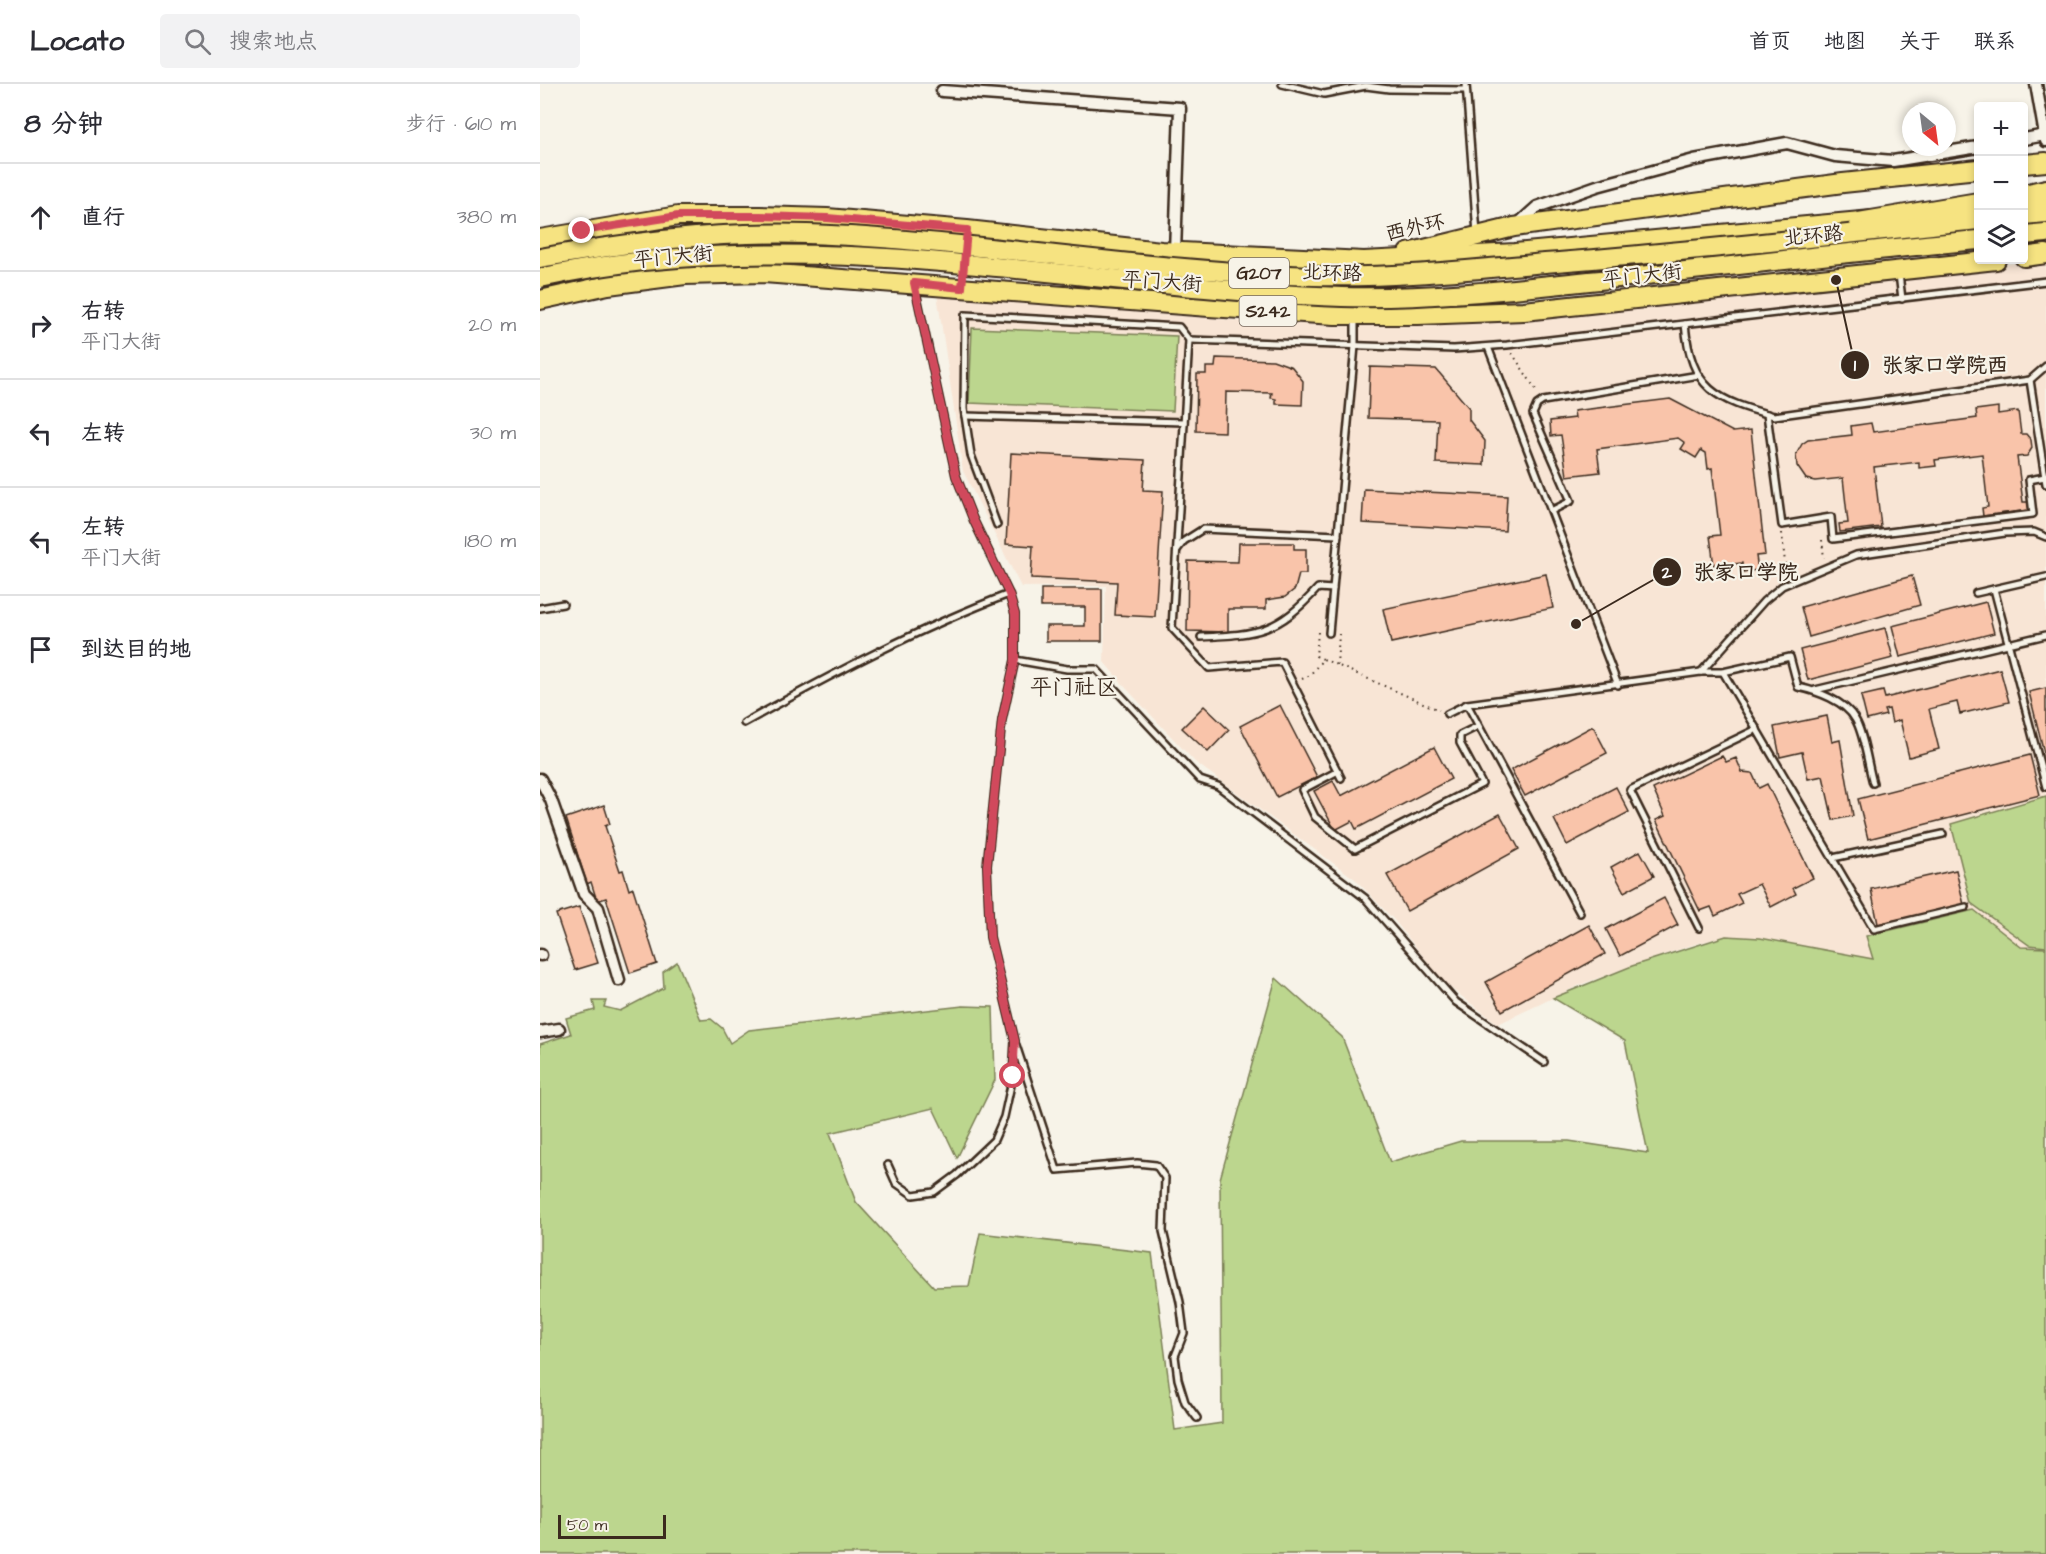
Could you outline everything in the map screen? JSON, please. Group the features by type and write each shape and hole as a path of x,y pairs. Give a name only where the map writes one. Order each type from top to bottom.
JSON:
{"main road":[{"path":"2028,164 2046,162"},
{"name":"西外环","path":"1364,261 1514,227 1791,190 1974,169"},
{"path":"2028,193 2046,189"},
{"path":"2028,203 2046,201"},
{"path":"1667,253 1974,203"},
{"name":"平门大街","path":"540,239 678,216 827,218 1175,252 1364,261 1526,252 1974,208"},
{"path":"2028,215 2046,213"},
{"name":"北环路","path":"540,258 664,239 793,234 915,240 1171,268 1316,276 1457,271 1667,253 1974,220"},
{"path":"962,288 967,230"},
{"path":"2028,235 2046,233"},
{"name":"北环路","path":"540,278 618,264 682,257 757,255 915,261 1086,278 1334,296 1432,295 1628,278 1974,240"},
{"path":"2028,256 2046,254"},
{"path":"1360,315 1364,261"},
{"name":"平门大街","path":"540,300 608,285 685,275 764,273 1209,307 1360,315 1524,311 1974,262"}],"street":[{"path":"2036,84 2046,141"},
{"path":"942,91 1180,108 1175,252"},
{"path":"2028,138 2045,135"},
{"path":"1514,227 1537,207 1597,186 1694,160 1787,143 1835,156 1893,161 1974,148"},
{"path":"540,778 551,800 584,894 598,908 619,980"},
{"path":"540,1032 559,1029"}],"lane":[{"path":"1282,84 1324,94 1366,86 1389,89 1466,87 1477,235"},
{"path":"1899,270 1902,299"},
{"path":"1189,340 1454,349 1488,347 2046,281"},
{"path":"914,283 956,476 973,519 1009,594 1015,614 1015,660 1002,720 987,866 990,937 1015,1041 1057,1170 1137,1163 1156,1165 1165,1178 1163,1231 1180,1302 1184,1333 1175,1356 1185,1402 1197,1418"},
{"path":"998,525 971,455 965,416 965,315 1179,327 1189,340 1172,628 1209,668 1282,662 1341,778"},
{"path":"1329,633 1355,345 1360,315"},
{"path":"1685,324 1690,354 1703,384 1716,395 1740,407 1774,416 2030,380 2046,366"},
{"path":"1488,347 1618,685"},
{"path":"1552,510 1571,501 1533,414 1537,405 1543,401 1699,375"},
{"path":"2030,380 2046,484"},
{"path":"1767,414 1782,525 1831,517 1833,539 2033,513 2029,480 2045,477"},
{"path":"965,416 1184,422"},
{"path":"1176,551 1184,541 1203,529 1338,535"},
{"path":"1701,672 1764,601 1788,584 1825,567 1856,555 2005,533 2034,532 2046,537"},
{"path":"1976,593 2046,577"},
{"path":"1201,638 1252,634 1289,617 1318,588 1333,590"},
{"path":"1994,589 2046,787"},
{"path":"744,723 916,633 1009,594"},
{"path":"540,609 563,604"},
{"path":"1814,690 2046,635"},
{"path":"1447,714 1467,704 1701,672 1723,672 1790,657 1798,687 1814,690 1845,708 1856,719 1873,783"},
{"path":"1015,660 1067,669 1096,669 1200,780 1218,786 1365,898 1456,1002 1545,1062"},
{"path":"1723,672 1874,929 1966,907"},
{"path":"1467,704 1580,913"},
{"path":"1338,771 1302,790 1315,816 1355,849 1482,784 1460,743 1460,735 1478,726"},
{"path":"1700,928 1630,790 1757,729"},
{"path":"1833,858 1943,834"},
{"path":"888,1165 896,1183 914,1195 934,1192 979,1155 994,1140 1004,1117 1013,1076 1015,1041"}],"path":[{"path":"1507,345 1543,401"},
{"path":"1820,519 1825,567"},
{"path":"1782,525 1788,584"},
{"path":"1337,665 1340,634 1317,632 1316,656 1447,714"},
{"path":"1293,684 1310,675 1323,659"}],"shaded area":[{"path":"2046,260 2046,948 2021,947 1974,910 1866,936 1873,959 1760,938 1726,936 1692,945 1582,984 1498,1024 1444,983 1395,921 1355,879 1195,762 1125,687 1104,662 1106,586 1021,587 963,471 937,294 1112,307 1240,321 1398,324 1601,309 2010,264 2028,264 2028,262"}],"green space":[{"path":"972,328 1177,336 1173,411 969,403"},
{"path":"2046,796 2046,947 2029,945 1971,903 1951,824"},
{"path":"1974,910 2021,947 2046,948 2046,1554 540,1554 540,1044 571,1034 566,1018 595,1010 593,1001 606,1001 604,1007 620,1011 664,988 663,972 677,962 701,1020 711,1019 722,1028 730,1043 749,1030 963,1006 993,1007 995,1080 957,1158 933,1108 830,1133 856,1202 934,1287 969,1286 980,1233 1152,1253 1175,1430 1222,1423 1220,1179 1276,978 1342,1037 1390,1162 1461,1141 1569,1141 1648,1153 1625,1041 1553,998 1632,966 1726,936 1760,938 1873,959 1866,936"}],"building":[{"path":"1216,358 1273,360 1292,367 1303,381 1302,405 1276,404 1276,399 1271,398 1272,393 1226,392 1225,432 1196,431 1197,374 1206,374 1206,367 1215,367"},
{"path":"1370,367 1436,369 1469,408 1469,420 1485,441 1484,465 1436,463 1438,420 1368,418"},
{"path":"1670,399 1733,432 1751,430 1765,555 1756,556 1758,570 1743,572 1742,563 1714,566 1710,536 1720,535 1712,468 1708,469 1706,453 1701,450 1696,458 1681,449 1685,443 1678,438 1597,449 1600,472 1567,476 1561,435 1551,436 1550,421 1575,418 1574,411"},
{"path":"1998,407 1998,414 2018,411 2021,434 2026,434 2031,440 2032,448 2027,456 2017,457 2023,502 2028,502 2029,510 1983,516 1982,508 1988,507 1982,454 1935,460 1936,466 1919,468 1919,462 1874,467 1881,527 1840,532 1839,524 1848,523 1843,478 1815,481 1806,479 1797,466 1796,455 1802,444 1808,440 1852,435 1851,426 1871,423 1873,432 1977,418 1976,410"},
{"path":"1011,453 1145,460 1143,490 1163,491 1155,617 1115,615 1117,582 1031,578 1033,546 1006,544"},
{"path":"1364,489 1507,496 1505,531 1362,523"},
{"path":"1239,543 1294,543 1294,549 1306,549 1306,574 1299,574 1295,589 1285,597 1266,600 1266,609 1228,609 1228,632 1187,631 1188,561 1238,562"},
{"path":"1546,574 1553,608 1391,643 1383,609"},
{"path":"1912,576 1920,605 1809,637 1801,607"},
{"path":"1041,589 1102,589 1102,641 1046,641 1046,626 1085,626 1085,607 1041,607"},
{"path":"1986,602 1994,633 1900,657 1892,626"},
{"path":"1885,628 1893,658 1808,680 1800,650"},
{"path":"2000,669 2009,702 1960,714 1957,702 1929,709 1939,749 1909,757 1900,720 1892,723 1889,709 1884,710 1886,715 1867,720 1861,696 1883,691 1885,698"},
{"path":"2046,688 2046,761 2029,692"},
{"path":"1280,705 1317,777 1277,797 1240,726"},
{"path":"1204,706 1229,730 1208,752 1182,728"},
{"path":"1827,716 1832,742 1840,740 1853,816 1833,820 1823,776 1808,779 1802,752 1780,757 1774,727"},
{"path":"1593,726 1607,753 1525,796 1511,770"},
{"path":"1434,747 1451,779 1356,829 1352,821 1335,830 1314,791 1333,781 1341,796"},
{"path":"2030,755 2040,795 1868,839 1858,799"},
{"path":"1722,756 1726,762 1736,758 1742,772 1752,773 1759,788 1767,784 1813,878 1793,888 1796,894 1771,907 1759,884 1737,894 1742,903 1715,916 1711,907 1700,911 1656,820 1665,816 1653,789"},
{"path":"1616,787 1629,812 1567,845 1554,819"},
{"path":"604,805 610,824 605,826 620,871 623,870 629,890 633,888 657,964 630,973 606,898 597,901 591,882 587,884 566,818"},
{"path":"1500,814 1519,849 1407,911 1387,875"},
{"path":"1640,851 1654,876 1624,892 1611,867"},
{"path":"1956,870 1964,905 1878,924 1871,889"},
{"path":"1664,898 1678,925 1620,956 1606,929"},
{"path":"579,907 598,963 575,970 556,914"},
{"path":"1589,925 1605,954 1502,1011 1486,982"}],"place":[{"name":"张家口学院西","path":"1836,280"},
{"name":"张家口学院","path":"1576,624"}],"district":[{"name":"平门社区","path":"1074,686"}],"route":[{"path":"582,231 678,216 827,218 967,230 962,288 914,283 940,394 956,476 973,519 1009,594 1015,614 1015,660 1002,720 987,866 990,937 1015,1041 1013,1076"}]}
